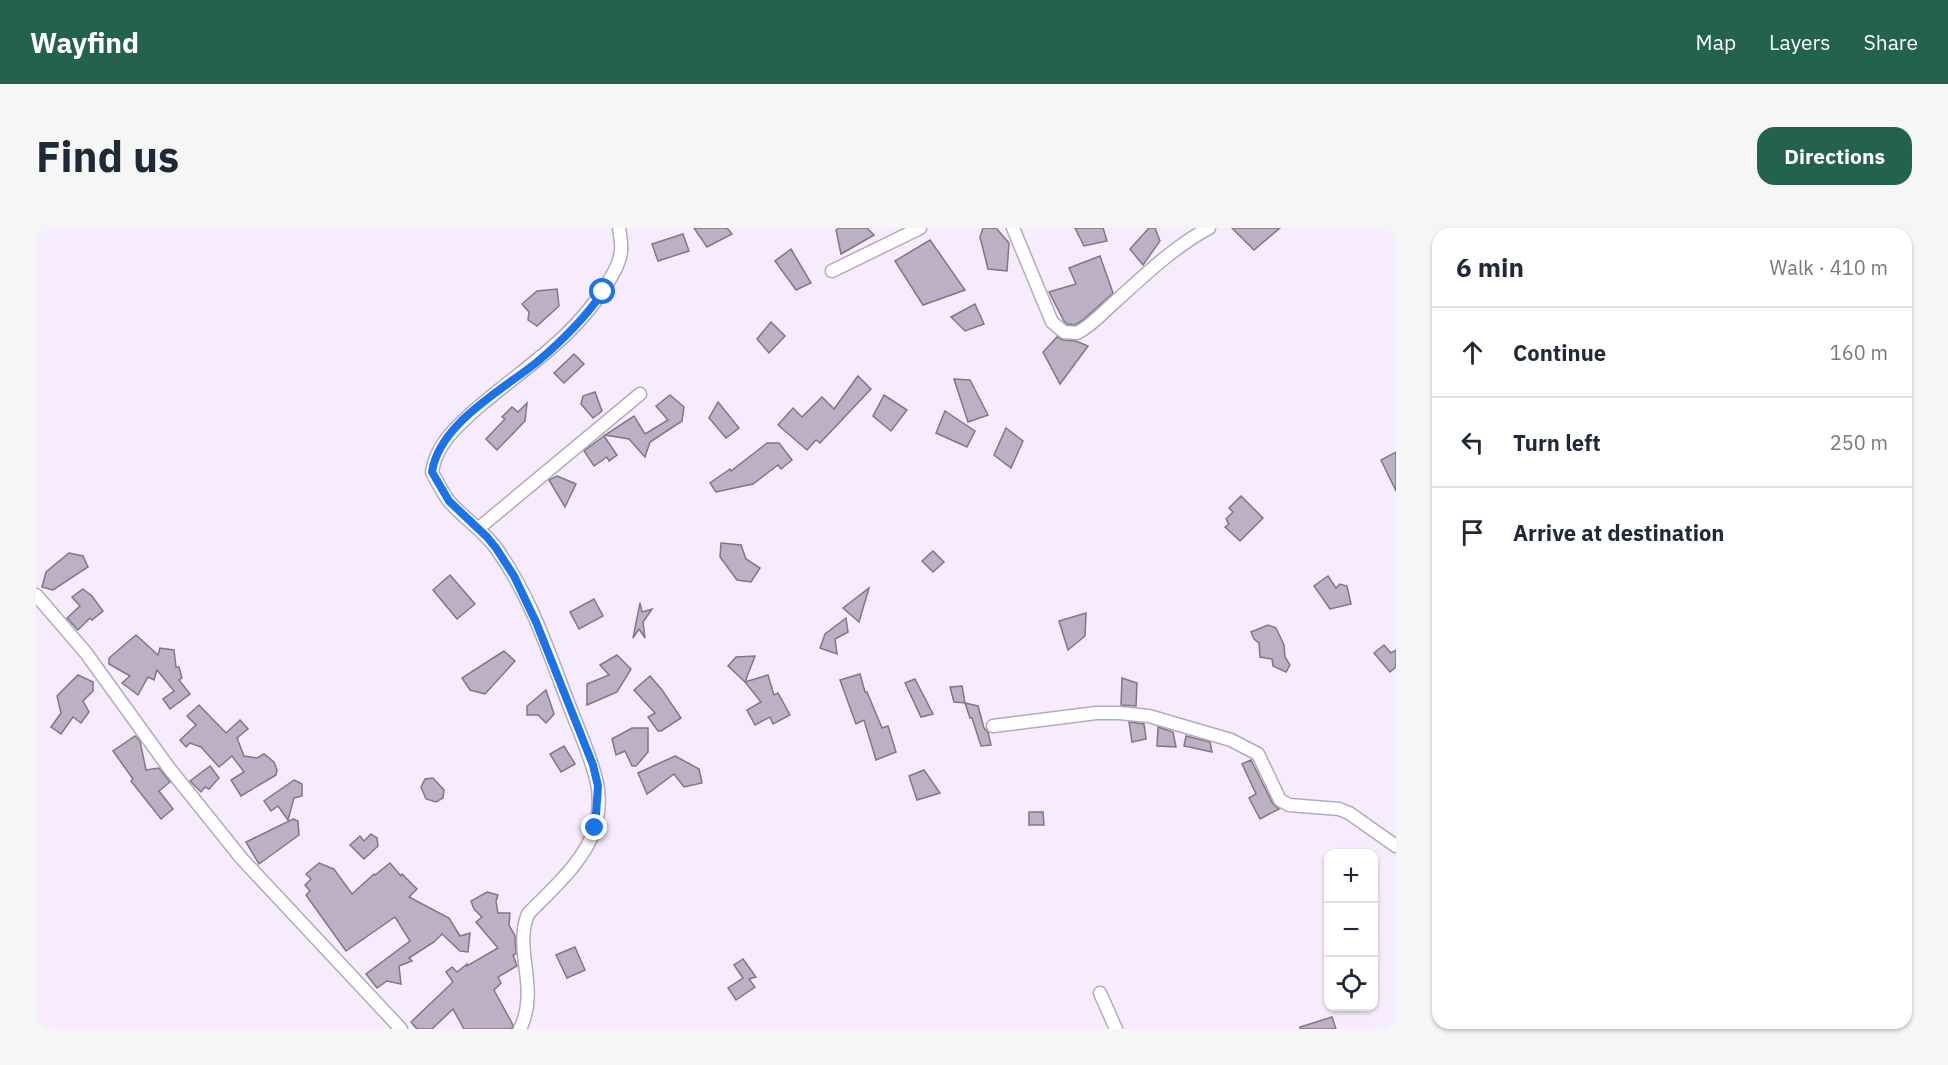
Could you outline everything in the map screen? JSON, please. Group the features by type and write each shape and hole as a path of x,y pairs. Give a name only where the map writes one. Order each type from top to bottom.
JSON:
{"street":[{"path":"520,1029 528,1000 523,942 525,921 528,914 566,875 586,847 595,828 598,786 585,744 525,598 496,548 479,528 449,501 432,472 438,450 445,439 497,392 535,363 588,313 603,292 617,265 621,250 619,228"},
{"path":"832,271 920,228"},
{"path":"1012,228 1052,322 1064,332 1077,333 1094,322 1176,249 1209,228"},
{"path":"479,528 640,394"},
{"path":"36,595 86,653 169,768 242,859 401,1029"},
{"path":"993,726 1119,712 1149,716 1231,740 1258,754 1280,800 1289,805 1339,809 1349,813 1396,846"},
{"path":"1100,993 1116,1029"}],"building":[{"path":"694,228 727,228 732,234 707,247"},
{"path":"839,228 867,228 874,235 841,254 836,230"},
{"path":"983,228 996,228 1009,243 1007,271 988,269 980,237"},
{"path":"1075,228 1103,228 1107,241 1084,246"},
{"path":"1149,228 1155,228 1160,241 1143,265 1130,249"},
{"path":"1232,228 1280,228 1254,250"},
{"path":"683,234 689,251 658,261 652,244"},
{"path":"930,240 965,290 923,305 895,261"},
{"path":"791,249 811,283 796,290 775,261"},
{"path":"1100,256 1113,293 1083,320 1075,325 1067,324 1049,292 1076,284 1069,268"},
{"path":"557,289 559,306 537,326 528,320 529,312 522,304 537,291"},
{"path":"975,304 984,324 965,331 951,317"},
{"path":"771,322 785,336 769,353 757,339"},
{"path":"1057,337 1088,346 1060,384 1043,352"},
{"path":"574,354 584,364 564,383 554,373"},
{"path":"858,376 871,389 820,443 816,440 807,450 778,425 793,408 802,417 822,397 834,409"},
{"path":"954,379 970,380 988,415 968,422"},
{"path":"595,392 602,411 593,418 581,404 583,396"},
{"path":"670,395 684,407 682,421 650,442 645,457 629,439 605,435 634,416 645,434 668,420 656,406"},
{"path":"884,395 907,410 891,431 873,416"},
{"path":"718,402 739,428 726,438 709,418"},
{"path":"527,403 525,421 497,450 486,439 505,419 502,417 512,407 518,412"},
{"path":"945,411 975,431 967,447 936,433"},
{"path":"1006,428 1023,441 1011,468 994,455"},
{"path":"604,436 617,455 609,461 607,457 594,466 584,451"},
{"path":"767,443 779,443 792,460 781,469 778,465 753,484 716,492 710,483 730,469 731,471"},
{"path":"1396,452 1396,491 1381,460"},
{"path":"557,476 576,484 565,507 549,480"},
{"path":"1241,496 1263,518 1240,541 1225,527 1229,524 1226,519 1233,512 1229,508"},
{"path":"721,543 741,545 746,559 760,568 751,582 737,580 720,557"},
{"path":"933,551 944,562 933,572 922,561"},
{"path":"69,553 83,556 88,567 53,590 42,587 46,572"},
{"path":"450,575 475,604 457,619 433,590"},
{"path":"1328,576 1336,588 1340,584 1347,586 1351,604 1330,609 1314,586"},
{"path":"869,588 859,622 843,608"},
{"path":"83,589 92,596 103,611 92,620 90,618 78,630 67,618 80,606 72,597"},
{"path":"594,599 603,616 579,629 570,612"},
{"path":"640,603 642,612 652,609 643,622 645,638 639,629 633,638"},
{"path":"1086,613 1085,636 1068,650 1059,621"},
{"path":"846,618 848,632 835,639 837,654 820,648 825,634"},
{"path":"1268,625 1276,628 1284,645 1285,657 1290,665 1286,672 1273,666 1272,659 1260,657 1259,643 1251,632"},
{"path":"136,635 158,655 160,648 174,650 176,667 179,667 182,678 179,680 190,694 170,709 163,699 174,691 157,670 154,680 148,677 138,695 122,683 130,676 109,664 109,658"},
{"path":"1384,645 1391,653 1396,650 1396,667 1390,672 1374,653"},
{"path":"504,651 515,661 485,694 470,690 462,678"},
{"path":"617,655 631,669 617,692 587,705 587,684 609,675 600,665"},
{"path":"755,656 745,682 728,666 736,657"},
{"path":"860,674 865,692 867,692 882,728 888,726 896,752 876,760 864,720 856,724 840,680"},
{"path":"78,675 93,682 93,691 83,701 89,712 81,723 73,717 61,734 51,727 61,713 57,696"},
{"path":"768,675 774,695 778,693 790,715 773,724 770,717 755,725 747,710 761,702 745,682"},
{"path":"650,676 681,718 661,731 658,731 648,717 655,713 634,690"},
{"path":"1122,678 1137,683 1136,706 1121,705"},
{"path":"915,679 933,714 921,717 905,683"},
{"path":"962,686 965,703 954,702 950,687"},
{"path":"546,690 554,714 546,723 538,715 527,715 527,706"},
{"path":"965,703 978,706 991,745 981,746"},
{"path":"199,705 226,733 240,720 248,729 237,738 244,756 257,758 264,754 274,762 276,775 241,796 231,780 244,772 232,756 219,767 201,747 190,743 186,747 180,740 196,725 187,716"},
{"path":"1129,722 1144,724 1146,739 1132,742"},
{"path":"1158,727 1173,732 1176,747 1157,746"},
{"path":"632,728 648,728 648,752 636,766 632,766 625,751 616,755 612,739"},
{"path":"135,736 140,741 146,770 159,768 170,782 159,791 173,809 161,819 131,781 133,779 113,751"},
{"path":"1186,736 1210,742 1212,752 1184,746"},
{"path":"564,746 575,764 561,772 550,754"},
{"path":"675,756 699,769 702,783 684,787 674,774 647,794 638,773"},
{"path":"1251,760 1273,804 1279,809 1260,819 1249,798 1256,794 1242,764"},
{"path":"210,766 219,778 209,789 205,787 201,792 190,781"},
{"path":"924,770 940,793 917,800 909,776"},
{"path":"433,778 444,790 443,798 436,802 426,799 421,787 425,779"},
{"path":"294,780 302,784 302,796 294,798 288,820 278,806 271,811 264,801"},
{"path":"1029,812 1043,812 1044,825 1029,825"},
{"path":"293,819 298,821 299,835 259,864 246,842"},
{"path":"371,834 377,838 378,846 364,859 350,845 360,836 364,841"},
{"path":"319,863 334,869 352,894 390,863 417,889 409,897 449,918 460,936 470,933 468,952 460,951 442,934 409,958 412,961 399,966 401,984 387,981 377,988 366,974 410,941 395,917 346,951 306,895 310,891 305,885 311,879 306,874"},
{"path":"487,892 498,895 496,901 498,913 510,913 509,925 515,936 516,954 513,955 517,966 498,977 501,983 494,990 513,1025 512,1029 464,1029 453,1009 432,1029 417,1029 411,1022 453,982 446,972 452,967 457,972 467,964 467,966 498,948 476,922 482,917 474,909 471,901"},
{"path":"575,947 585,970 567,978 556,955"},
{"path":"743,959 756,977 749,979 755,987 736,1000 728,988 743,978 734,965"},
{"path":"1332,1017 1336,1029 1300,1029 1300,1027"}],"route":[{"path":"595,828 598,786 593,765 536,622 514,576 496,548 479,528 449,501 432,472 438,450 445,439 480,406 535,363 577,325 603,292"}]}
